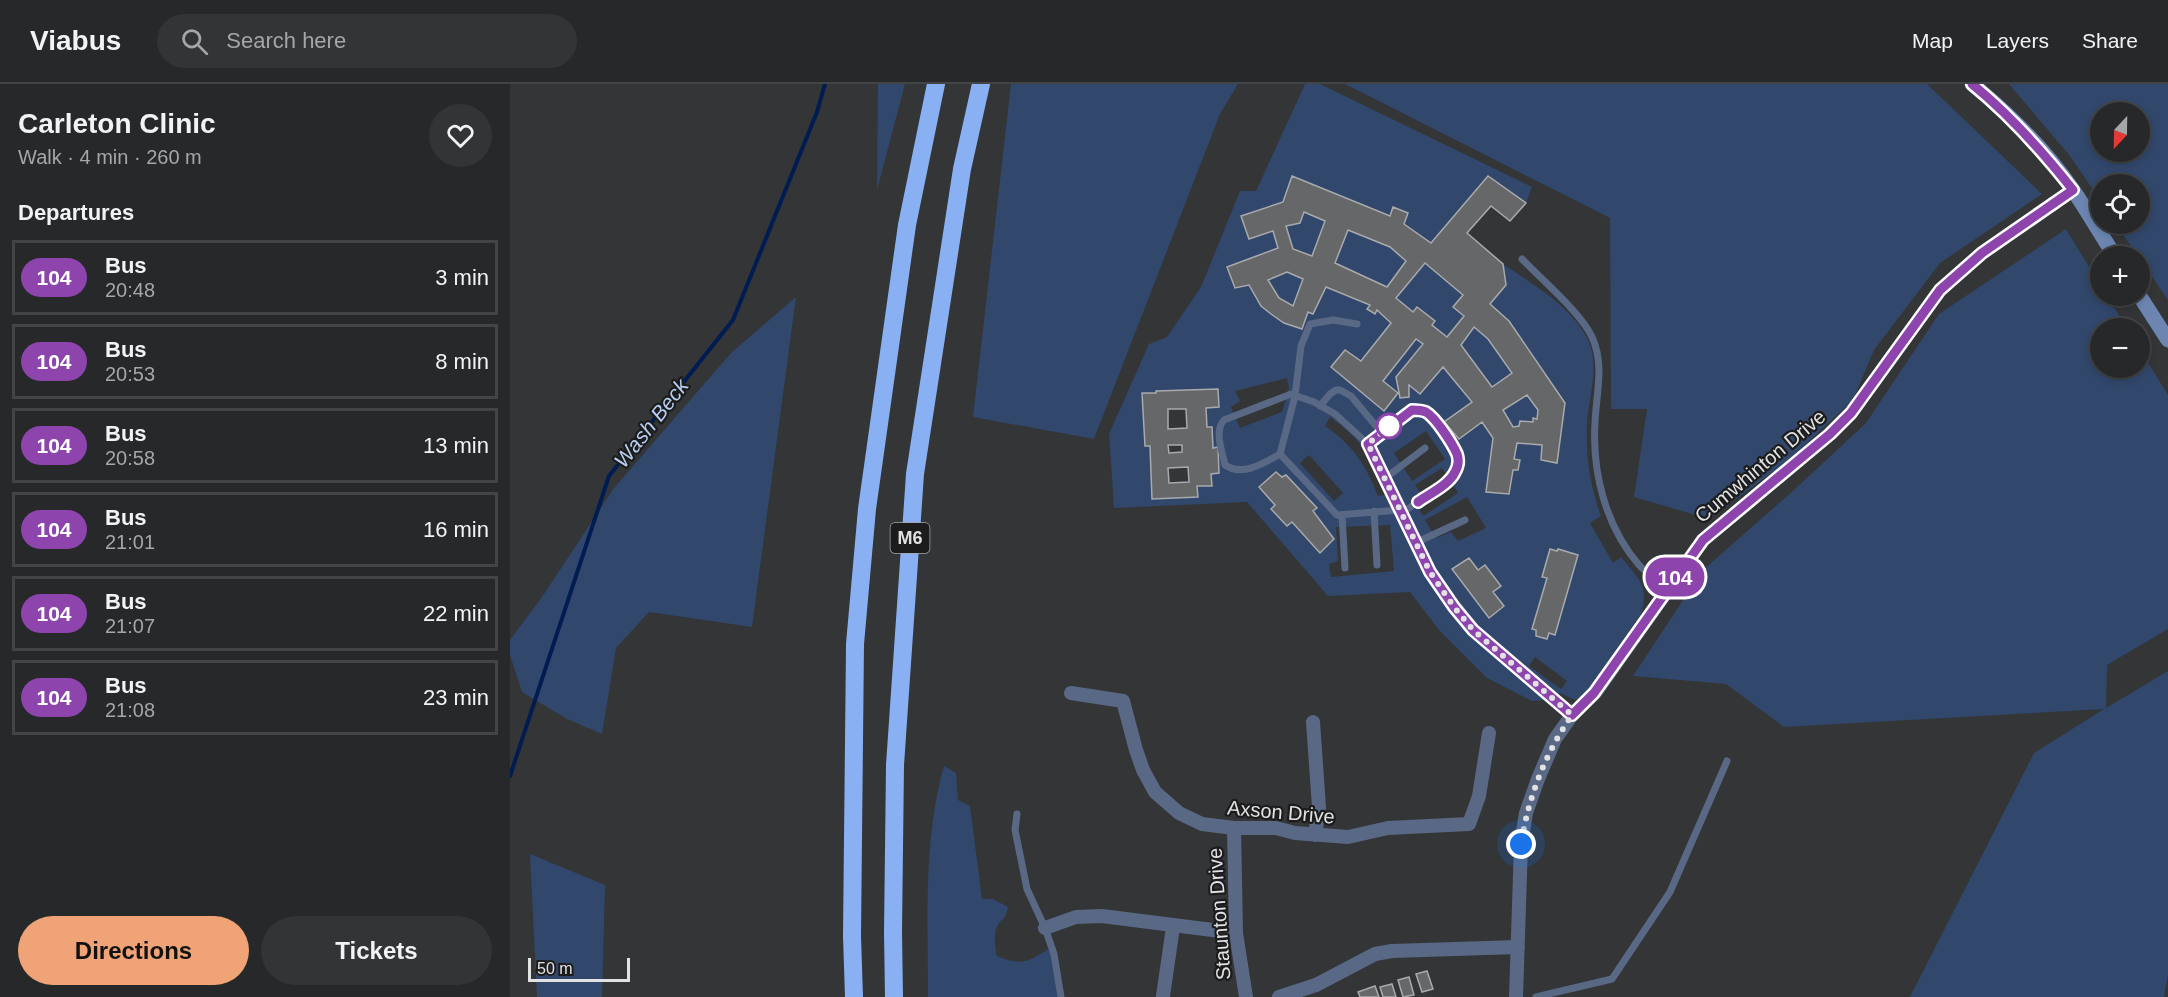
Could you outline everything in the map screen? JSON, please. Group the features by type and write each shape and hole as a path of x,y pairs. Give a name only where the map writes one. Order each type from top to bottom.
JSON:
{"highway":[{"name":"M6","path":"854,997 852,924 855,644 866,520 907,225 936,84"},
{"name":"M6","path":"894,997 895,765 915,474 962,169 981,84"}],"street":[{"path":"1972,84 2044,153 2073,190 2109,246"},
{"name":"Cumwhinton Drive","path":"1516,997 1521,844 1526,813 1556,739 1572,715 1594,693 1703,540 1830,434 1851,413 1940,290 1982,253 2073,190"},
{"path":"2146,306 2168,340"},
{"name":"Axson Drive","path":"1071,693 1123,701 1143,770 1155,792 1179,813 1202,824 1234,828 1276,828 1295,833 1348,837 1388,828 1469,824 1479,796 1490,733"},
{"path":"1313,722 1319,807 1315,835"},
{"name":"Staunton Drive","path":"1234,828 1236,933 1246,997"},
{"path":"1045,928 1076,917 1102,916 1173,927 1236,933"},
{"path":"1163,996 1173,927"},
{"path":"1279,997 1316,985 1375,954 1392,951 1518,947"}],"lane":[{"path":"1522,259 1581,320 1593,338 1600,368 1595,444 1606,506 1626,549 1641,567 1667,589"},
{"path":"1357,324 1333,320 1310,324 1301,346 1295,396 1280,454 1252,468 1241,470 1225,465 1219,427 1224,420 1286,395 1295,396 1320,406 1344,420 1368,444 1430,572 1473,630 1572,715"},
{"path":"1320,406 1336,390 1345,392 1381,432"},
{"path":"1280,454 1337,515 1401,511 1450,479 1457,468 1457,454 1431,416 1419,410 1412,410 1405,414 1368,444"},
{"path":"1384,479 1425,448"},
{"path":"1374,511 1377,565"},
{"path":"1342,515 1345,568"},
{"path":"1415,543 1465,520"},
{"path":"1536,997 1612,979 1670,892 1727,761"},
{"path":"1017,814 1015,830 1026,889 1045,928 1054,954 1061,997"}],"shaded area":[{"path":"878,84 905,84 877,190"},
{"path":"1011,84 1238,84 1220,114 1094,439 973,417"},
{"path":"1305,84 1320,84 1532,187 1526,203 1488,176 1431,243 1404,224 1408,213 1393,207 1390,216 1292,176 1283,202 1241,216 1249,239 1273,231 1278,248 1227,267 1235,288 1249,285 1271,313 1294,327 1303,329 1308,312 1326,287 1370,305 1367,309 1374,314 1377,310 1391,323 1361,361 1345,350 1331,367 1383,381 1416,339 1423,344 1409,385 1420,394 1443,367 1472,402 1444,422 1459,439 1482,422 1493,438 1486,492 1510,494 1513,470 1518,469 1520,460 1514,459 1517,443 1542,445 1541,460 1557,462 1565,403 1509,321 1490,304 1506,285 1503,264 1549,296 1570,314 1586,336 1593,358 1587,450 1591,483 1601,516 1590,523 1613,563 1621,557 1637,577 1644,596 1641,614 1583,697 1575,700 1560,693 1546,700 1532,701 1487,678 1439,630 1410,592 1328,596 1247,502 1114,508 1109,434 1149,344 1167,337 1201,287 1240,191 1256,191","holes":["1287,378 1289,388 1282,412 1240,428 1231,407 1240,401 1235,391","1218,389 1206,408 1207,427 1212,427 1213,448 1218,448 1219,473 1211,474 1211,486 1197,486 1153,499 1150,446 1145,446 1142,393","1330,417 1358,441 1378,472 1386,495 1378,496 1358,456 1325,426","1426,431 1445,459 1412,481 1394,453","1309,455 1343,493 1334,501 1300,463","1442,468 1458,493 1423,516 1418,507 1426,502 1415,485","1276,472 1282,477 1286,475 1316,508 1313,511 1334,539 1320,552 1292,522 1287,526 1275,505 1259,487","1467,497 1486,528 1458,541 1451,532 1436,538 1425,520","1390,525 1394,571 1331,577 1329,564 1338,561 1336,527","1558,549 1578,555 1555,634 1549,633 1547,639 1536,636 1536,630 1532,629 1547,578 1542,577","1485,565 1501,586 1493,592 1504,606 1489,617 1478,570","1535,657 1567,681 1561,689 1529,666"]},
{"path":"1345,84 1927,84 2042,194 1940,263 1874,350 1853,400 1790,459 1709,519 1634,497 1647,409 1611,409 1610,218"},
{"path":"2009,84 2168,84 2168,300 2150,274 2150,246 2131,246 2123,234 2150,234 2150,174 2090,174 2090,185 2070,156"},
{"path":"1304,212 1325,221 1312,256 1293,249 1286,226 1300,223"},
{"path":"2066,229 2090,269 2090,306 2113,306 2121,318 2090,318 2090,378 2150,378 2150,366 2168,395 2168,629 2107,665 2106,708 2168,671 2168,975 2164,997 1910,997 2034,753 2104,709 1784,727 1726,684 1633,676 1703,570 1866,423 1939,314"},
{"path":"1348,230 1390,247 1406,261 1387,287 1335,263"},
{"path":"1425,263 1463,295 1453,307 1464,316 1447,337 1432,325 1434,321 1418,307 1413,312 1396,298"},
{"path":"1287,272 1303,279 1293,306 1279,298 1268,280"},
{"path":"796,297 752,627 649,612 616,648 602,734 567,719 522,692 510,655 510,640 542,597 614,488 731,353"},
{"path":"1474,327 1488,339 1512,373 1492,387 1461,345"},
{"path":"1527,395 1538,410 1537,419 1533,418 1533,422 1520,421 1519,426 1513,427 1503,410"},
{"path":"944,766 956,773 958,800 970,806 982,899 993,899 1008,907 1006,916 995,932 997,956 1020,962 1052,947 1058,997 928,997 930,851 937,794"},
{"path":"530,854 605,885 602,997 537,997"}],"building":[{"path":"1292,176 1390,216 1393,207 1408,213 1404,224 1431,243 1488,176 1526,203 1510,221 1491,206 1467,233 1503,264 1506,285 1490,304 1509,321 1565,403 1557,463 1541,460 1542,445 1517,443 1514,459 1520,460 1518,470 1513,470 1509,494 1486,492 1493,438 1482,422 1459,439 1444,422 1472,402 1443,367 1420,394 1409,385 1409,397 1400,398 1396,377 1423,344 1416,339 1383,381 1398,393 1384,411 1331,367 1345,350 1361,361 1391,323 1377,310 1375,314 1367,309 1370,305 1326,287 1313,314 1308,312 1302,329 1284,323 1261,306 1249,285 1235,288 1227,267 1278,248 1273,231 1249,239 1241,216 1283,202","holes":["1304,212 1325,221 1312,256 1293,249 1286,226 1300,223","1348,230 1390,247 1406,261 1387,287 1335,263","1425,263 1463,295 1453,307 1464,316 1447,337 1432,325 1435,321 1417,307 1413,312 1396,298","1287,272 1303,279 1293,306 1279,298 1268,280","1474,327 1488,339 1512,373 1492,387 1461,345","1527,395 1538,410 1537,419 1533,418 1533,422 1520,421 1519,426 1513,427 1503,410"]},
{"path":"1218,389 1219,407 1206,408 1207,427 1212,427 1213,448 1218,447 1219,473 1211,474 1212,486 1197,486 1198,497 1152,499 1150,446 1145,446 1142,393 1156,393 1156,391","holes":["1168,409 1186,409 1187,428 1168,429","1168,445 1182,445 1182,452 1169,453","1188,467 1189,482 1169,483 1168,468"]},
{"path":"1276,472 1282,477 1286,475 1317,508 1313,511 1334,539 1320,553 1292,522 1287,526 1271,509 1275,505 1259,487"},
{"path":"1550,549 1578,555 1555,635 1549,633 1547,639 1536,636 1536,630 1532,629 1547,578 1542,577"},
{"path":"1469,558 1478,570 1485,565 1501,586 1493,592 1504,606 1489,618 1452,569"},
{"path":"1427,971 1433,989 1422,992 1416,974"},
{"path":"1409,977 1414,995 1403,997 1398,980"},
{"path":"1392,984 1396,997 1383,997 1380,987"},
{"path":"1375,986 1379,997 1360,997 1358,992"}],"waterway":[{"name":"Wash Beck","path":"510,776 609,476 733,320 817,112 825,84"}],"bus line":[{"name":"104","path":"1418,502 1455,474 1458,461 1457,454 1431,416 1419,410 1412,410 1368,444 1430,572 1473,630 1572,715 1594,693 1703,540 1830,434 1851,413 1940,290 1982,253 2073,190 2044,153 1972,84"}],"route":[{"path":"1389,426 1393,423 1368,444 1430,572 1473,630 1572,715 1556,739 1538,779 1526,813 1521,844"}]}
